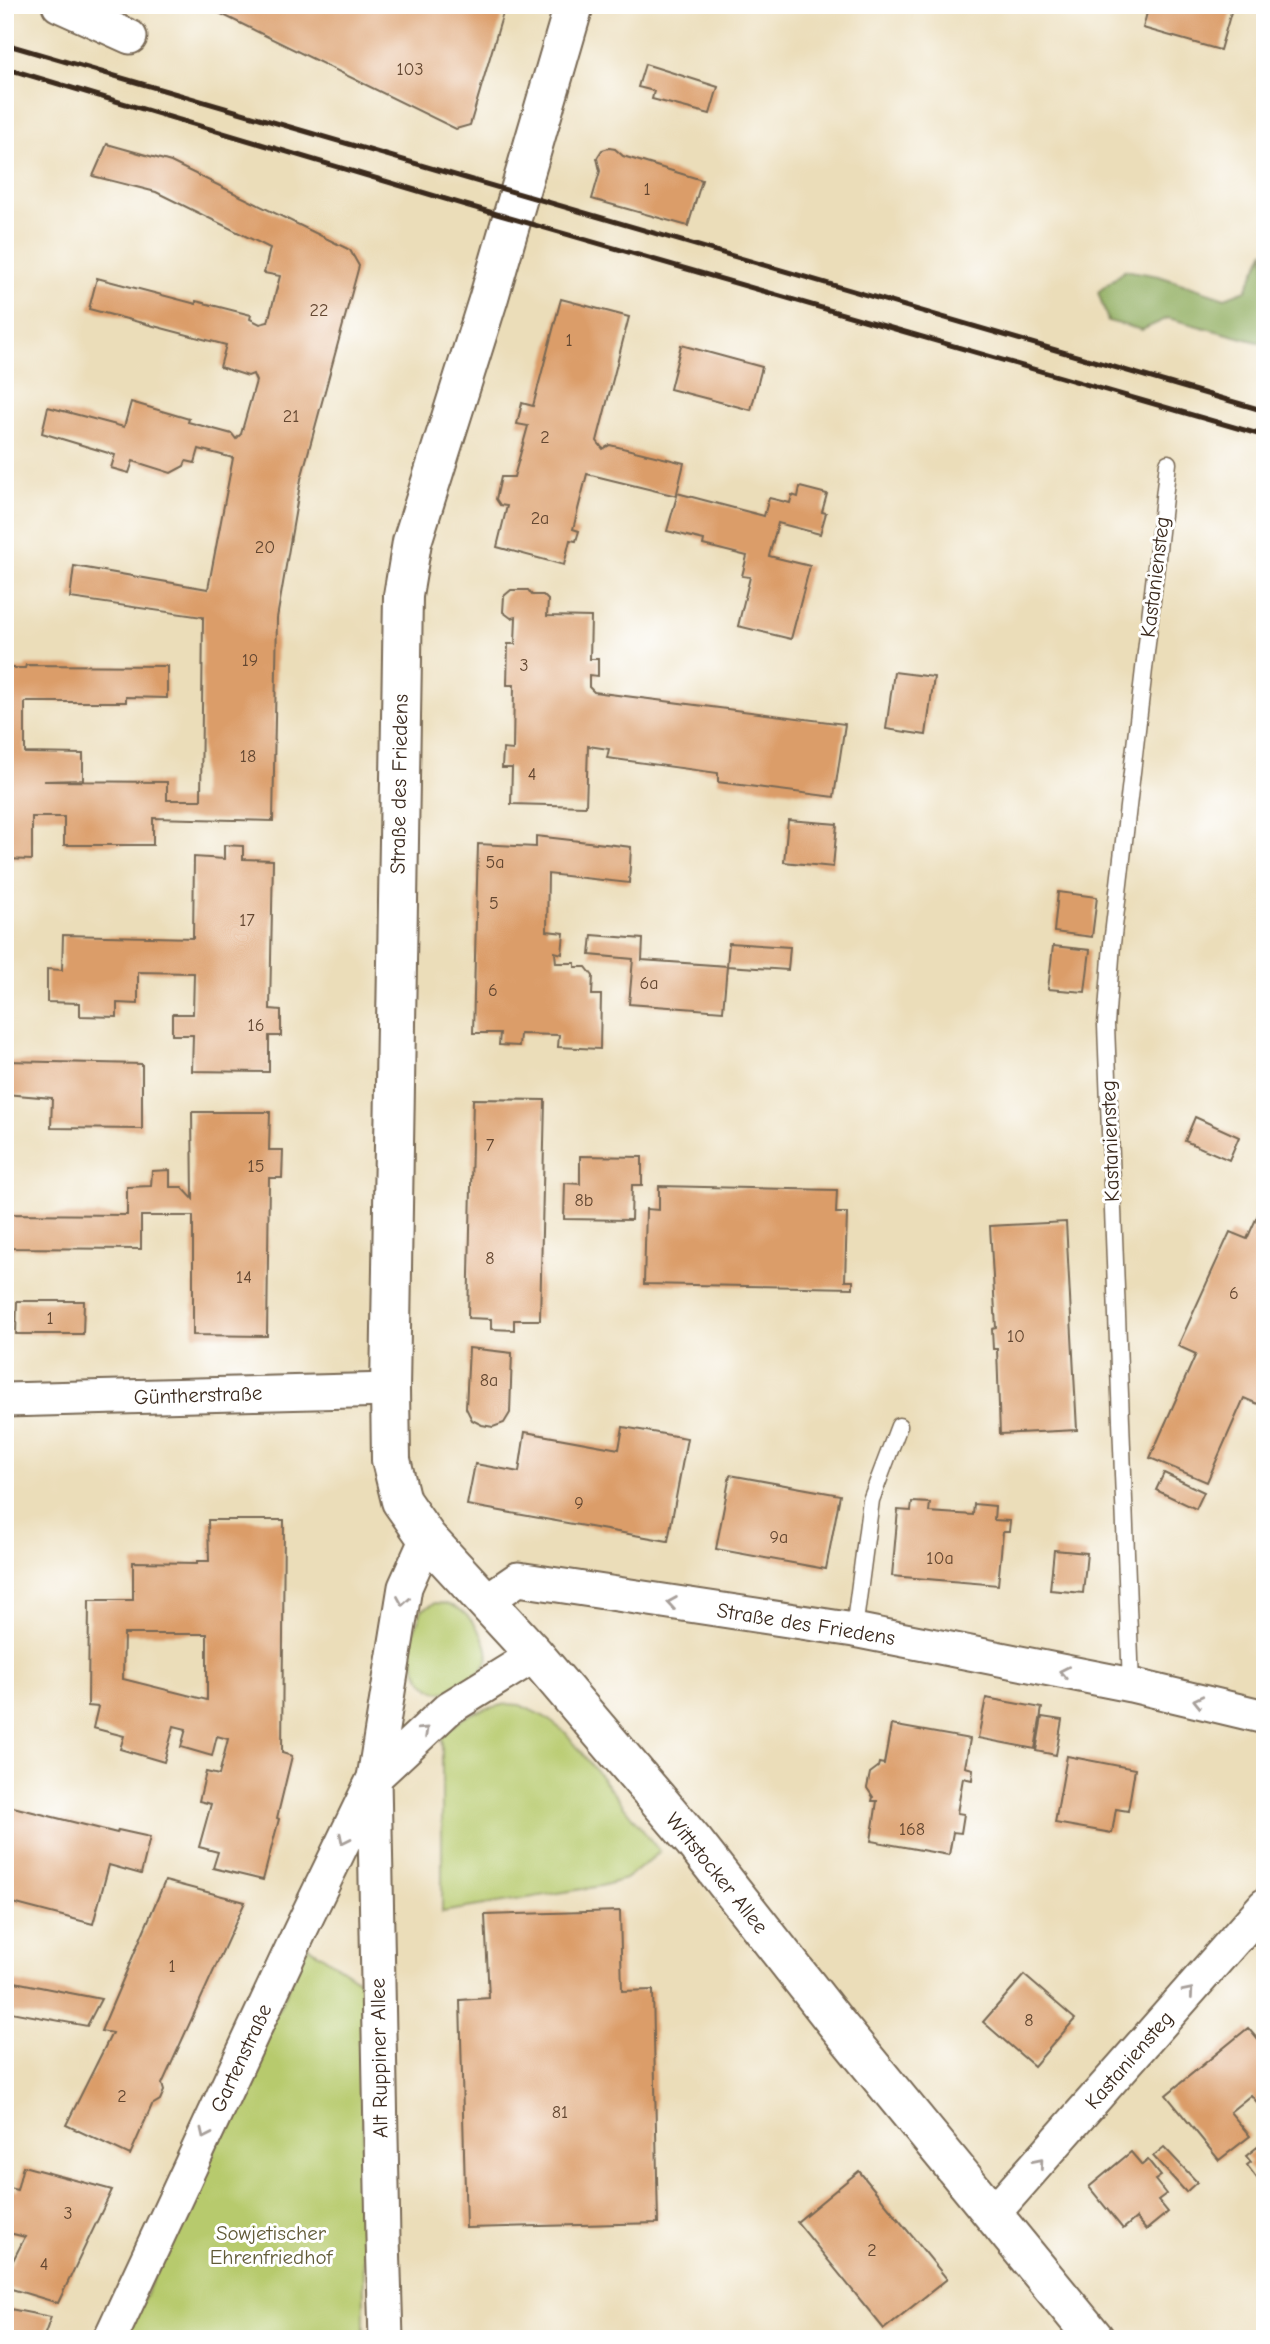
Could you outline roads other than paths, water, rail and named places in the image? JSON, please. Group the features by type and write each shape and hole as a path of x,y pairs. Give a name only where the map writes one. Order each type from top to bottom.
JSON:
{"main road":[{"name":"Straße des Friedens","path":"390,1390 402,596 412,541 574,5"},
{"name":"Wittstocker Allee","path":"390,1390 393,1470 401,1501 427,1538 536,1655 694,1842 845,2033 1095,2339"}],"street":[{"path":"59,5 130,37"},
{"name":"Güntherstraße","path":"5,1400 390,1390"},
{"name":"Alt Ruppiner Allee","path":"386,2339 374,1778 405,1587 427,1538"},
{"name":"Straße des Friedens","path":"486,1601 518,1579 854,1630 1131,1685"},
{"path":"374,1778 449,1708 536,1655"},
{"path":"1131,1685 1265,1717"},
{"name":"Gartenstraße","path":"110,2339 294,1943 374,1778"},
{"name":"Kastaniensteg","path":"993,2214 1265,1905"}],"lane":[{"name":"Kastaniensteg","path":"1131,1685 1106,1025 1112,944 1168,463"},
{"path":"854,1630 871,1500 899,1426"}],"railway":[{"path":"5,44 1265,411"},
{"path":"5,68 462,204 1265,436"}],"park label":[{"name":"Sowjetischer Ehrenfriedhof","path":"271,2245"}]}
